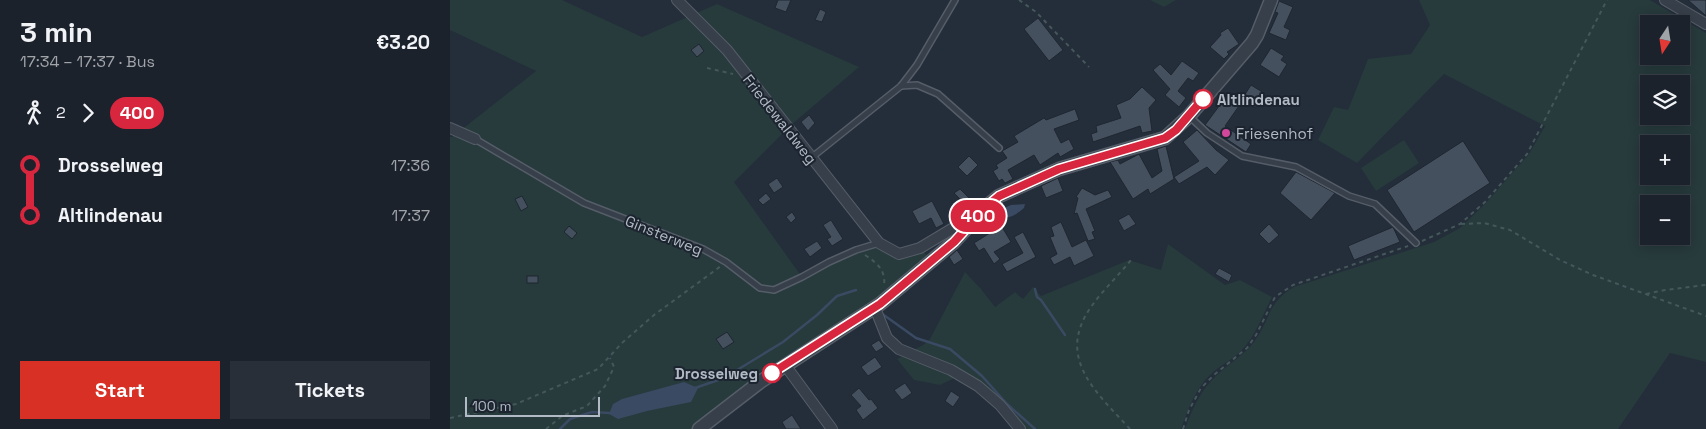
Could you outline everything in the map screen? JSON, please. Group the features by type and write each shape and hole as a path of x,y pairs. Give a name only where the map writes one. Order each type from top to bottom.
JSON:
{"street":[{"path":"700,429 760,382 878,306 954,242 999,196 1059,169 1165,138 1189,116 1252,43 1271,0"},
{"path":"1665,0 1706,24"},
{"name":"Friedewaldweg","path":"683,2 727,50 810,158 879,243"},
{"name":"Ginsterweg","path":"450,128 475,139"},
{"path":"879,243 899,254 920,248 960,224 975,219"},
{"path":"878,306 888,338 899,349 951,370 978,386 1000,405 1020,429"},
{"path":"785,365 832,429"}],"lane":[{"path":"810,158 901,86 917,65 955,0"},
{"path":"901,86 917,85 938,94 999,148"},
{"path":"1189,116 1207,132 1242,156 1296,167 1350,196 1375,204 1416,243"},
{"name":"Ginsterweg","path":"475,139 584,203 703,249 726,262 760,288 774,290 829,262 856,250 879,243"}],"path":[{"path":"1019,0 1036,12 1089,67"},
{"path":"707,68 723,72"},
{"path":"1460,224 1484,223 1510,230 1560,260 1593,275 1706,316"},
{"path":"856,250 877,263 882,271 884,282 878,306"},
{"path":"1130,429 1089,383 1078,359 1077,338 1091,306 1131,260"},
{"path":"450,418 516,404 598,369 622,343 654,315 726,262"},
{"path":"1646,294 1706,285"},
{"path":"546,429 562,416 586,406 605,386 614,367 610,358"}],"shaded area":[{"path":"450,0 562,0 642,37 717,4 859,67 790,126 734,182 802,277 829,262 879,243 899,258 924,252 930,259 878,302 694,429 450,429 450,137 536,71 450,30"},
{"path":"1150,0 1176,0 1164,7"},
{"path":"1419,0 1650,0 1675,15 1640,15 1640,65 1690,65 1690,24 1706,33 1706,362 1670,353 1618,429 1185,429 1194,407 1205,388 1221,371 1252,345 1270,311 1285,293 1294,287 1434,242 1460,228 1485,204 1529,154 1545,126 1444,74 1357,163 1318,140 1334,107 1348,110 1368,59 1411,54 1430,25"},
{"path":"1404,140 1419,163 1376,191 1361,168"},
{"path":"1168,244 1225,285 1240,280 1272,297 1258,326 1246,345 1214,372 1200,387 1189,407 1181,429 1021,429 961,375 940,385 914,380 897,359 923,345 930,339 965,272 995,307 1015,292 1023,299 1033,287 1041,296 1129,260 1161,270"}],"water":[{"path":"1025,204 1024,208 1016,214 1001,218 999,210 1011,205"},
{"path":"684,382 698,388 691,402 618,419 609,414 613,404 622,399"}],"building":[{"path":"778,0 791,0 786,12 775,8"},
{"path":"1688,0 1706,0 1706,16 1705,15"},
{"path":"1279,1 1293,7 1284,27 1290,30 1286,40 1269,33 1278,13 1275,12"},
{"path":"820,9 826,12 822,22 815,20"},
{"path":"1038,18 1063,50 1049,61 1024,29"},
{"path":"1228,28 1239,44 1227,52 1229,54 1224,59 1210,47 1221,35 1220,33"},
{"path":"699,44 704,51 697,57 691,50"},
{"path":"1271,48 1284,56 1281,60 1287,64 1279,77 1260,65"},
{"path":"1182,61 1199,73 1193,81 1188,78 1178,91 1186,98 1179,107 1165,95 1170,89 1153,70 1160,64 1171,75"},
{"path":"1251,85 1264,93 1255,108 1242,99"},
{"path":"1142,87 1156,100 1149,108 1152,131 1142,133 1140,126 1093,142 1091,134 1097,132 1096,126 1121,118 1116,105 1130,99"},
{"path":"1228,94 1241,103 1225,126 1251,144 1246,152 1205,125"},
{"path":"1075,109 1079,120 1054,129 1061,143 1069,139 1074,149 1060,157 1058,153 1040,165 1034,155 1008,170 1013,179 1005,183 1002,179 999,181 993,171 998,168 996,165 1007,158 1002,151 1018,142 1014,136 1044,118 1046,120"},
{"path":"809,115 815,123 808,131 801,122"},
{"path":"1197,130 1216,150 1229,160 1215,175 1207,167 1179,184 1174,177 1199,161 1183,142"},
{"path":"1463,141 1490,183 1414,232 1387,190"},
{"path":"1166,146 1174,179 1150,194 1148,189 1133,199 1110,162 1118,160 1120,164 1139,154 1152,178 1162,171 1157,149"},
{"path":"969,156 978,165 967,176 958,167"},
{"path":"1296,172 1335,193 1311,220 1280,193"},
{"path":"777,178 783,187 774,193 768,184"},
{"path":"1058,178 1063,191 1046,198 1041,186"},
{"path":"1082,188 1095,195 1108,190 1112,197 1086,209 1095,231 1092,232 1095,239 1088,241 1077,213 1074,214 1078,198 1076,197"},
{"path":"960,189 971,200 966,205 954,193"},
{"path":"766,193 771,199 763,205 758,200"},
{"path":"522,196 528,207 521,211 515,199"},
{"path":"932,201 944,224 936,228 931,218 919,224 912,211"},
{"path":"792,212 796,218 791,223 786,217"},
{"path":"1129,214 1136,224 1124,231 1118,220"},
{"path":"995,215 1011,242 994,252 1000,259 994,264 984,248 979,251 974,243 993,231 987,220"},
{"path":"831,220 843,239 832,246 827,239 831,237 823,225"},
{"path":"1061,222 1072,247 1086,240 1094,256 1074,266 1070,257 1054,265 1050,258 1057,254 1050,237 1054,236 1051,227"},
{"path":"1269,224 1279,235 1269,244 1259,234"},
{"path":"569,226 577,233 572,239 564,232"},
{"path":"1393,227 1400,242 1354,260 1348,246"},
{"path":"1023,232 1036,257 1007,272 1002,264 1023,253 1014,237"},
{"path":"817,241 822,248 810,257 804,249"},
{"path":"957,250 963,259 954,265 949,257"},
{"path":"1219,268 1232,275 1229,282 1215,274"},
{"path":"527,276 538,276 538,283 527,283"},
{"path":"727,332 734,342 723,349 716,339"},
{"path":"879,340 884,347 876,352 871,345"},
{"path":"875,357 882,367 868,376 861,367"},
{"path":"905,383 912,393 902,400 894,390"},
{"path":"859,388 878,408 863,420 856,410 861,406 851,395"},
{"path":"951,391 960,397 953,407 945,401"},
{"path":"792,415 801,429 786,429 782,422"}],"waterway":[{"path":"1035,289 1037,297 1065,335"},
{"path":"695,388 724,378 783,342 837,296 856,290"},
{"path":"881,313 916,338 950,349 982,376 1007,404 1035,429"},
{"path":"560,429 570,419 592,412 610,413"}],"bus line":[{"name":"400","path":"772,373 875,308 954,242 987,206 999,196 1059,169 1165,138 1176,130 1203,99"}],"place":[{"name":"Altlindenau","path":"1203,99"},
{"name":"Friesenhof","path":"1226,133"},
{"name":"Drosselweg","path":"772,373"}]}
